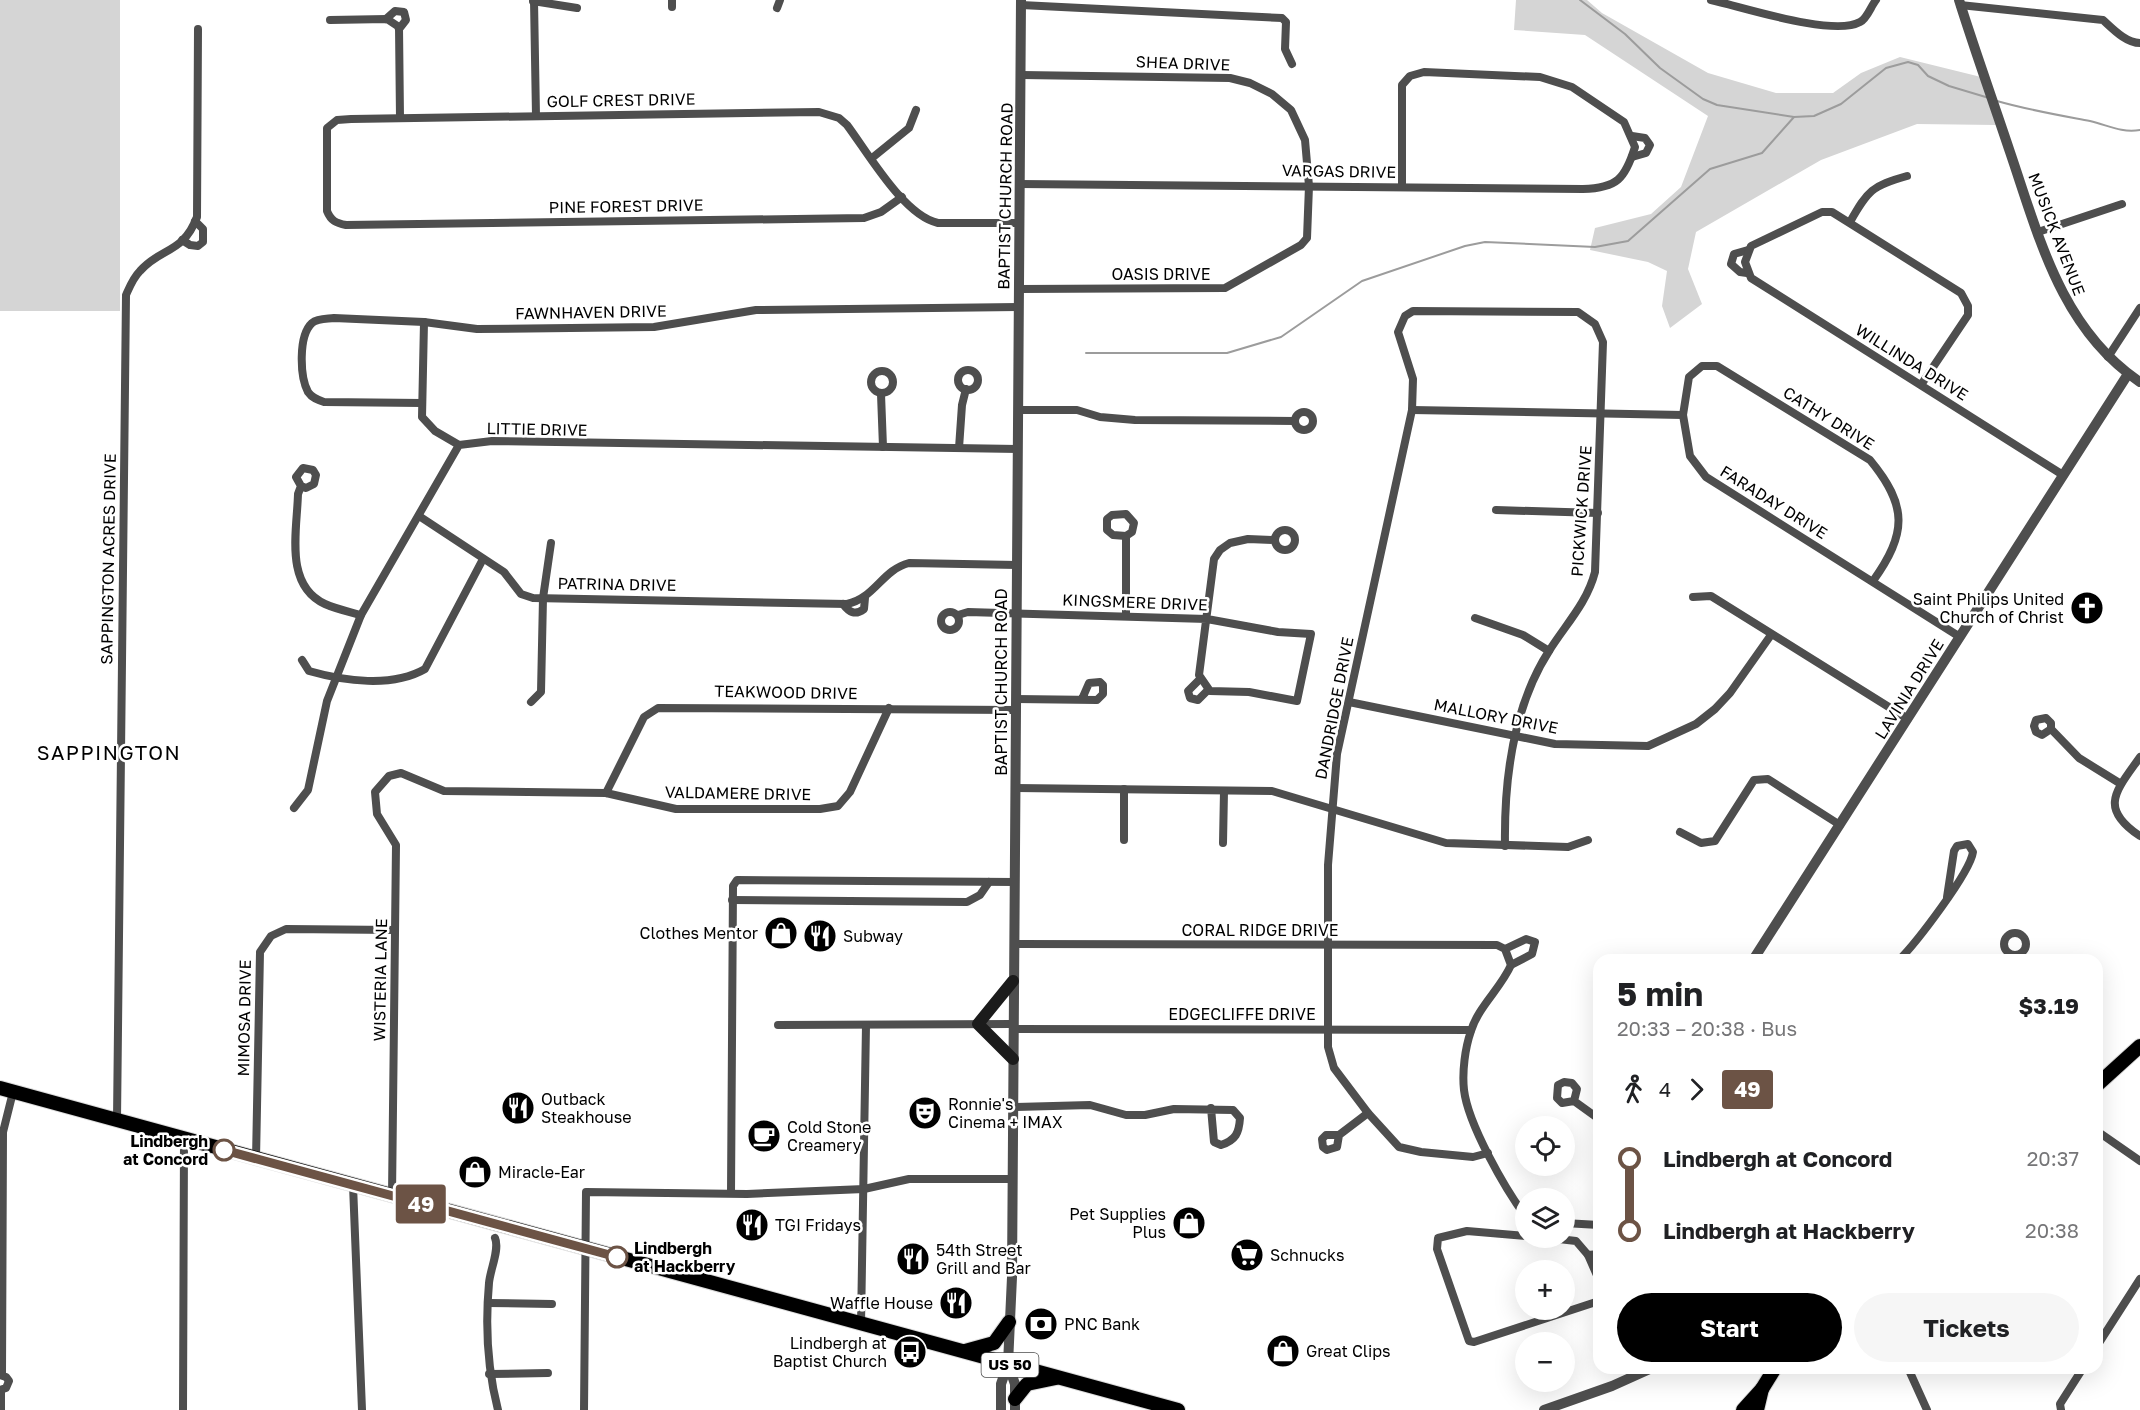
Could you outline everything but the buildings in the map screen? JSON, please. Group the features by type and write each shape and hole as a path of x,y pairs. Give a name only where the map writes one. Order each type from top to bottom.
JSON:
{"main road":[{"path":"1013,981 978,1024 1013,1059"},
{"path":"2103,1077 2140,1046"},
{"name":"US 50","path":"7,1090 392,1196 496,1232 585,1249 1178,1410"},
{"path":"963,1352 994,1343 1009,1322"},
{"path":"1743,1410 1762,1389 1771,1374"},
{"path":"1015,1405 1027,1384 1058,1377"},
{"path":"1757,1410 1762,1389"}],"street":[{"path":"1711,0 1819,25 1854,25 1863,21 1876,0"},
{"path":"536,116 534,1 577,8"},
{"path":"1021,3 1282,18 1286,22 1285,50 1292,64"},
{"name":"BAPTIST CHURCH ROAD","path":"1001,1410 1001,1384 1008,1364 1012,1179 1021,3"},
{"path":"1960,3 2103,20 2118,34 2140,43"},
{"name":"MUSICK AVENUE","path":"1960,3 2038,232 2067,303 2086,332 2108,357 2140,382"},
{"path":"386,19 394,11 404,12 406,20 399,29 400,118"},
{"path":"330,20 386,19 399,29"},
{"name":"SAPPINGTON ACRES DRIVE","path":"117,1120 126,295 140,270 156,258 174,250 195,221 198,206 198,29"},
{"path":"1402,187 1402,85 1410,76 1424,72 1540,77 1572,87 1624,122 1632,136 1645,138 1650,145 1646,153 1632,157"},
{"name":"SHEA DRIVE","path":"1022,75 1230,78 1250,83 1272,94 1291,110 1305,140 1308,186"},
{"path":"872,158 909,128 916,110"},
{"name":"GOLF CREST DRIVE","path":"346,225 337,224 330,218 327,211 327,128 337,120 819,112 839,118 919,216 938,223 1019,223"},
{"name":"VARGAS DRIVE","path":"1019,184 1605,188 1620,178 1632,157 1635,147 1632,136"},
{"path":"1850,222 1867,193 1907,176"},
{"name":"OASIS DRIVE","path":"1019,289 1226,288 1301,245 1307,238 1308,186"},
{"name":"PINE FOREST DRIVE","path":"346,225 864,218 881,213 902,198"},
{"path":"2038,232 2122,204"},
{"path":"1748,273 1745,262 1751,246 1822,212 1832,212 1960,292 1968,306 1968,315 1921,386"},
{"path":"182,240 190,245 198,246 203,242 203,230 195,221"},
{"name":"WILLINDA DRIVE","path":"1748,250 1734,254 1731,264 1740,272 1748,273 1751,278 2063,475"},
{"name":"FAWNHAVEN DRIVE","path":"422,403 324,402 316,399 309,394 304,381 304,334 312,323 320,319 424,322 477,329 654,327 756,309 1018,307"},
{"path":"2108,357 2140,308"},
{"name":"PICKWICK DRIVE","path":"1413,311 1578,312 1595,324 1604,342 1595,572 1591,589 1549,651 1533,680 1516,737 1505,806 1505,846"},
{"name":"DANDRIDGE DRIVE","path":"1413,311 1405,316 1398,333 1413,379 1412,410 1337,754 1328,865 1328,1047 1334,1068 1391,1140 1409,1150 1473,1157 1488,1153"},
{"path":"294,808 308,790 334,678 361,615 392,557 419,516 459,445 450,442 422,417 424,322"},
{"name":"CATHY DRIVE","path":"1683,415 1689,378 1702,366 1717,366 1870,460 1888,482 1898,505 1898,531 1890,557 1873,581"},
{"name":"LAVINIA DRIVE","path":"1757,954 2128,374"},
{"path":"959,448 962,405 966,389"},
{"path":"880,394 883,447"},
{"path":"1018,410 1077,411 1100,417 1135,420 1295,421"},
{"path":"1412,410 1602,411 1683,415"},
{"name":"FARADAY DRIVE","path":"1683,415 1690,456 1706,477 1960,637"},
{"name":"LITTIE DRIVE","path":"459,445 492,441 1018,449"},
{"path":"301,486 298,494 298,575 307,591 324,604 361,615"},
{"path":"1496,510 1598,513"},
{"name":"PATRINA DRIVE","path":"419,516 504,572 521,594 543,598 843,604 865,598 894,568 909,563 1017,565"},
{"path":"1126,536 1126,616"},
{"path":"1200,679 1208,690 1198,700 1190,698 1188,691 1200,679 1214,559 1220,550 1240,540 1275,540"},
{"path":"531,702 541,692 543,598 550,543"},
{"path":"302,660 309,671 334,678 397,680 411,677 425,669 483,559"},
{"path":"1693,597 1711,596 1908,719"},
{"name":"KINGSMERE DRIVE","path":"958,615 968,612 1207,619 1278,632 1311,634 1297,701 1249,692 1208,690"},
{"path":"1475,618 1523,635 1549,651"},
{"name":"MALLORY DRIVE","path":"1349,702 1555,744 1648,746 1658,744 1696,724 1715,709 1730,693 1771,635"},
{"name":"TEAKWOOD DRIVE","path":"606,794 644,717 658,708 889,708 1016,705 1082,699"},
{"name":"VALDAMERE DRIVE","path":"389,776 401,773 444,791 606,794 676,809 838,807 850,792 889,708"},
{"path":"2051,729 2079,758 2121,784"},
{"path":"2140,757 2121,784 2115,799 2117,816 2140,836"},
{"name":"WISTERIA LANE","path":"389,776 375,792 375,804 377,814 396,845 392,1196"},
{"path":"1680,832 1701,843 1715,841 1754,780 1768,778 1840,825"},
{"path":"1015,788 1272,791 1446,843 1568,847 1588,840"},
{"path":"1124,789 1124,840"},
{"path":"1223,843 1224,791"},
{"path":"1904,954 1947,897 1972,861 1974,852 1968,844 1957,846 1954,851 1947,897"},
{"path":"731,1193 732,900 733,886 737,880 1015,882"},
{"path":"732,900 967,902 980,895 989,882"},
{"name":"MIMOSA DRIVE","path":"256,1159 260,952 265,943 286,929 396,930"},
{"name":"CORAL RIDGE DRIVE","path":"1014,944 1497,945 1508,957 1471,1030"},
{"name":"EDGECLIFFE DRIVE","path":"778,1025 978,1024 1013,1027 1471,1030"},
{"path":"861,1324 866,1025"},
{"path":"1471,1030 1464,1069 1464,1090 1470,1112 1488,1153 1515,1198"},
{"path":"1,1410 1,1390 9,1384 6,1377 1,1375 3,1132 7,1090"},
{"path":"1574,1101 1593,1115"},
{"path":"1013,1107 1090,1105 1126,1115 1211,1108 1233,1110 1240,1118 1239,1131 1232,1142 1221,1145 1214,1142 1211,1108"},
{"path":"1339,1135 1368,1113"},
{"path":"2103,1135 2140,1161"},
{"path":"183,1139 183,1410"},
{"path":"584,1410 586,1192 731,1193 864,1189 909,1179 1012,1179"},
{"path":"352,1185 362,1410"},
{"path":"1575,1224 1593,1225"},
{"path":"1515,1235 1467,1231 1438,1238 1437,1249 1469,1341 1474,1342 1593,1303"},
{"path":"496,1232 490,1248 493,1258 488,1304 489,1374 498,1410"},
{"path":"1575,1241 1588,1255 1593,1266"},
{"path":"1588,1255 1593,1255"},
{"path":"2103,1337 2140,1279"},
{"path":"488,1304 552,1304"},
{"name":"BAPTIST CHURCH ROAD","path":"1008,1364 1015,1384 1015,1405"},
{"path":"489,1374 548,1373"},
{"path":"1544,1410 1569,1406 1639,1374"},
{"path":"1911,1374 1927,1410"},
{"path":"2061,1407 2080,1374"}],"shaded area":[{"path":"0,0 120,0 120,311 0,311"},
{"path":"1516,0 1587,0 1602,13 1708,73 1776,93 1833,93 1861,73 1900,57 1981,77 1996,125 1917,124 1821,160 1696,232 1688,269 1702,304 1670,328 1662,306 1667,271 1648,262 1590,250 1595,228 1651,214 1681,187 1708,116 1585,35 1514,30"}],"waterway":[{"path":"1580,0 1625,34 1660,68 1703,99 1717,105 1794,117 1814,116 1841,104 1886,68 1908,62 1918,65 1928,76 1949,86 1989,98"},
{"path":"1997,101 2090,121 2120,130 2140,130"},
{"path":"1086,353 1227,353 1281,337 1362,281 1465,246 1485,242 1595,247 1628,241 1710,169 1762,153 1794,117"}],"bus line":[{"name":"49","path":"224,1150 617,1257"}],"place":[{"name":"Saint Philips United Church of Christ","path":"2087,608"},
{"name":"Clothes Mentor","path":"781,933"},
{"name":"Subway","path":"820,936"},
{"name":"Outback Steakhouse","path":"518,1108"},
{"name":"Ronnie's Cinema + IMAX","path":"925,1113"},
{"name":"Cold Stone Creamery","path":"764,1136"},
{"name":"Lindbergh at Concord","path":"224,1150"},
{"name":"Miracle-Ear","path":"475,1172"},
{"name":"Pet Supplies Plus","path":"1189,1223"},
{"name":"TGI Fridays","path":"752,1225"},
{"name":"Schnucks","path":"1247,1255"},
{"name":"Lindbergh at Hackberry","path":"617,1257"},
{"name":"54th Street Grill and Bar","path":"913,1259"},
{"name":"Waffle House","path":"956,1303"},
{"name":"PNC Bank","path":"1041,1324"},
{"name":"Great Clips","path":"1283,1351"},
{"name":"Lindbergh at Baptist Church","path":"910,1352"}],"district":[{"name":"SAPPINGTON","path":"109,753"}]}
